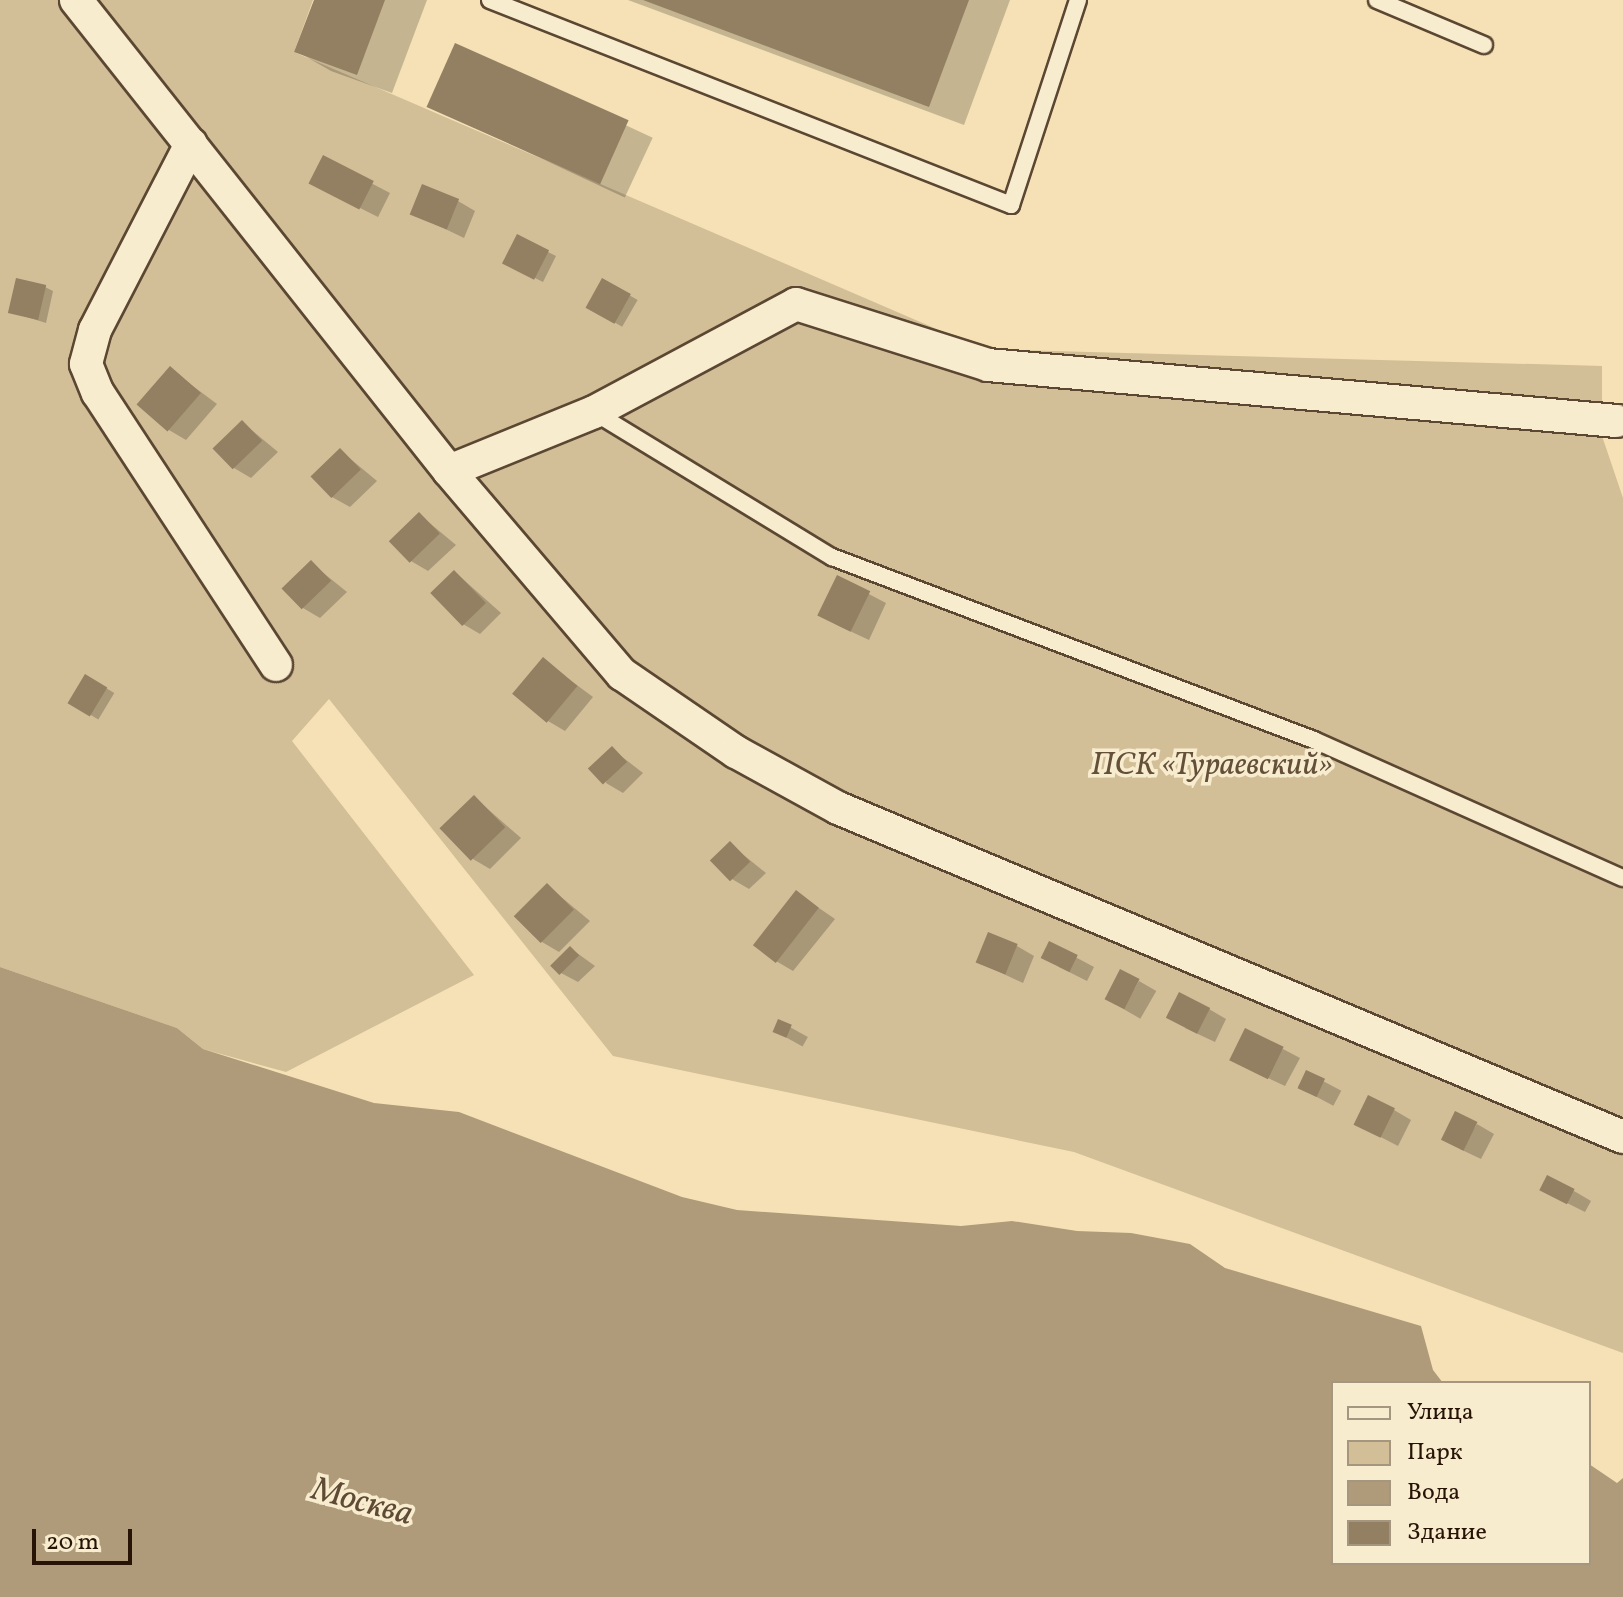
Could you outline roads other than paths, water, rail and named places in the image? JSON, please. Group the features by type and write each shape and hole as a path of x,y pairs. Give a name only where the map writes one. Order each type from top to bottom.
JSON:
{"street":[{"path":"76,0 449,471 622,674 736,752 838,808 1623,1137"},
{"path":"191,144 95,330 86,364 98,393 276,665"},
{"path":"449,471 594,412 796,304 988,365 1617,421"}],"lane":[{"path":"490,0 1011,205 1078,0"},
{"path":"1377,0 1484,45"},
{"path":"594,412 832,557 1314,740 1623,878"}],"water":[{"name":"Москва","path":"0,967 177,1028 203,1049 374,1103 459,1112 682,1197 737,1210 961,1226 1012,1221 1077,1231 1131,1233 1190,1244 1225,1268 1421,1326 1433,1370 1441,1381 1331,1381 1331,1565 1591,1565 1591,1465 1617,1483 1623,1478 1623,1597 0,1597"}],"park label":[{"name":"ПСК «Тураевский»","path":"1212,766"}]}
